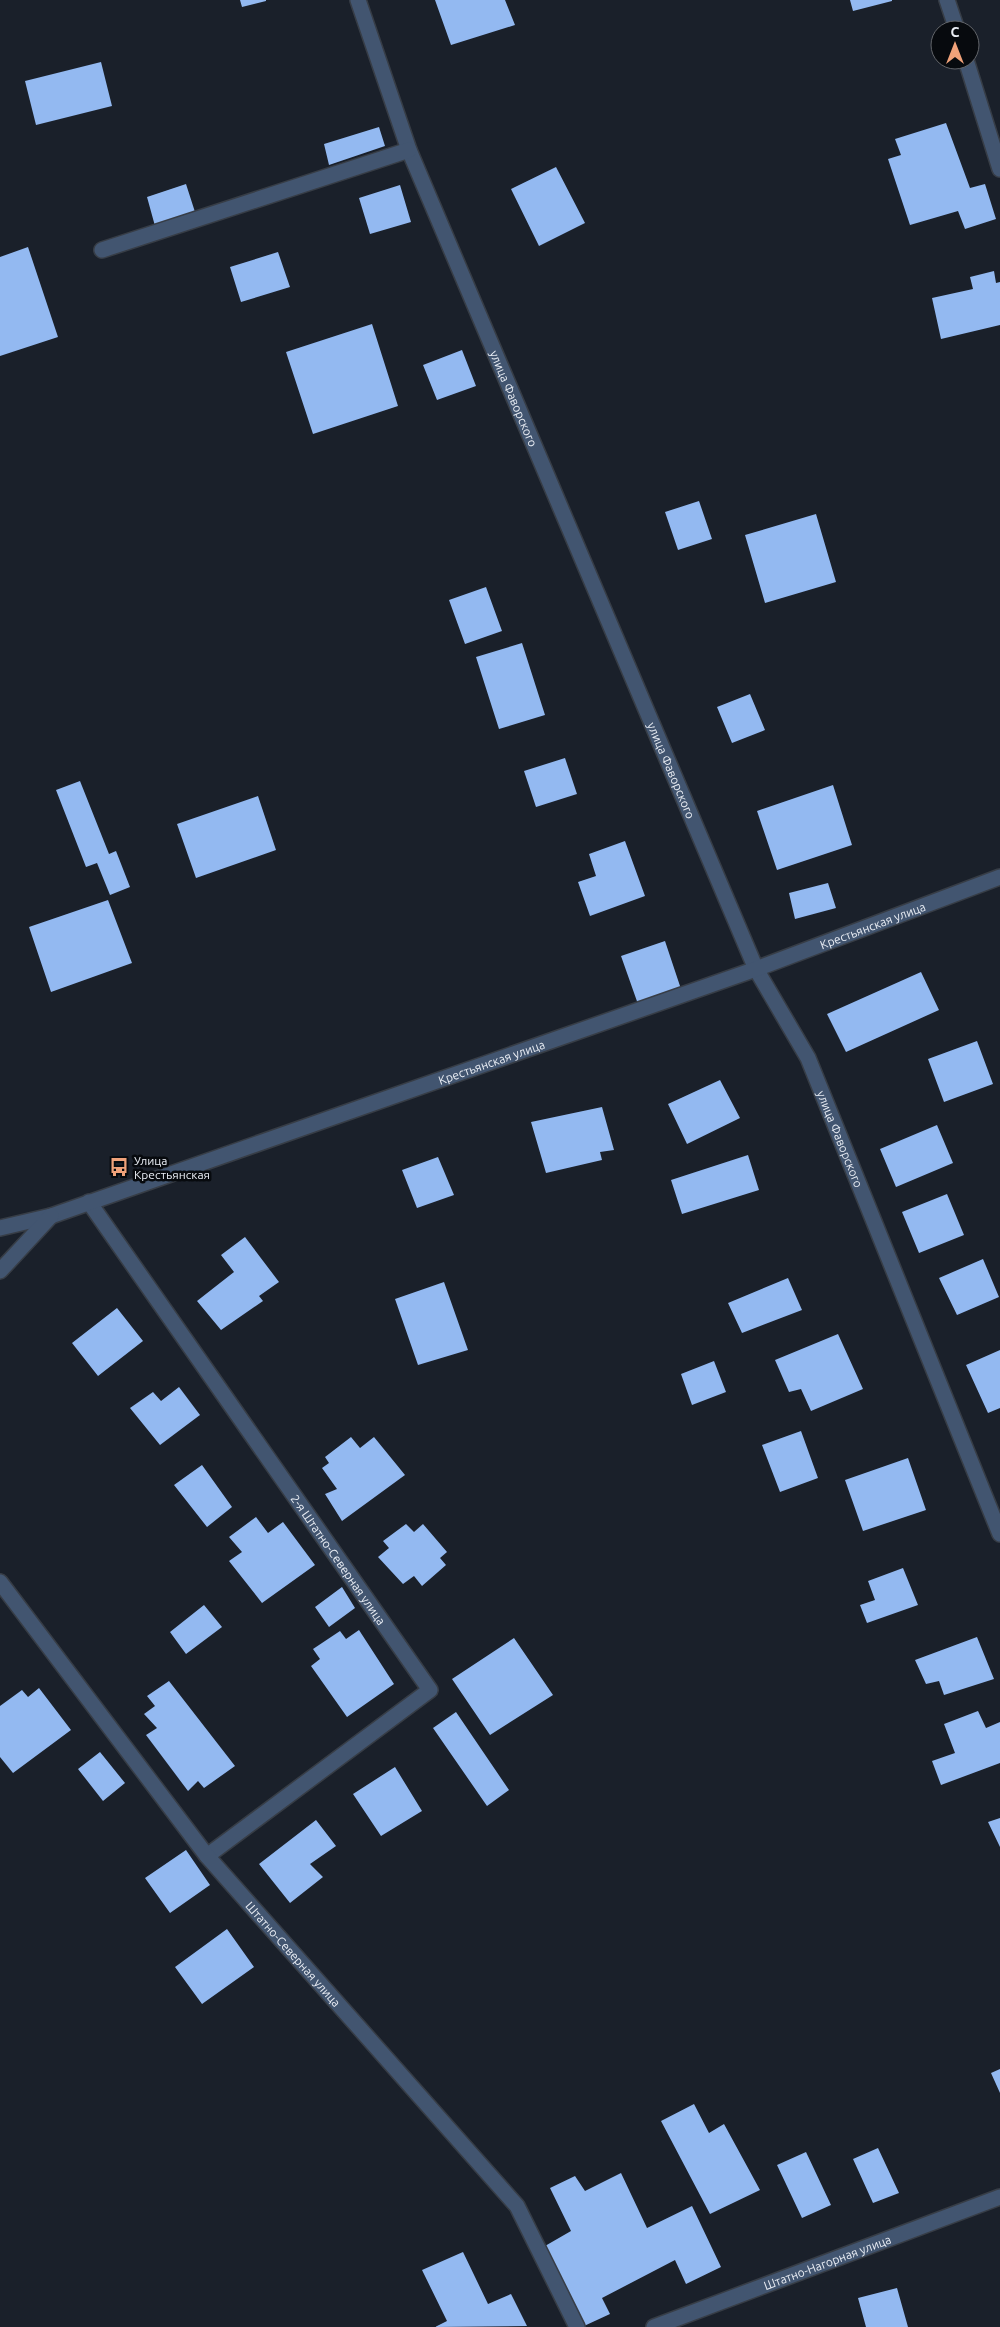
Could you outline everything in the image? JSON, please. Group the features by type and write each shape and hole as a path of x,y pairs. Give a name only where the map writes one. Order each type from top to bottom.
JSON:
{"street":[{"name":"улица Фаворского","path":"358,0 409,150 756,969 808,1058 1000,1534"},
{"path":"947,0 954,20"},
{"path":"969,70 1000,169"},
{"path":"102,250 409,150"},
{"name":"Крестьянская улица","path":"0,1271 51,1216 756,969 1000,877"},
{"name":"2-я Штатно-Северная улица","path":"89,1202 430,1690 207,1856"},
{"path":"0,1228 51,1216"},
{"name":"Штатно-Северная улица","path":"0,1582 207,1856 518,2206 577,2327"},
{"name":"Штатно-Нагорная улица","path":"654,2327 1000,2197"}],"building":[{"path":"240,0 266,0 266,1 242,7"},
{"path":"435,0 505,0 515,25 451,45"},
{"path":"850,0 892,0 892,1 853,11"},
{"path":"101,62 112,106 36,125 25,81"},
{"path":"946,123 970,188 985,184 996,219 965,229 958,211 910,225 888,159 901,155 895,139"},
{"path":"379,127 385,146 329,165 324,144"},
{"path":"556,167 585,223 539,246 511,189"},
{"path":"186,184 195,212 155,226 147,197"},
{"path":"400,185 411,222 370,234 359,198"},
{"path":"28,247 58,337 0,356 0,257"},
{"path":"278,252 290,287 241,302 230,267"},
{"path":"994,271 996,283 1000,282 1000,325 941,339 932,298 973,289 970,277"},
{"path":"372,324 398,406 313,434 286,352"},
{"path":"462,350 476,386 437,400 423,365"},
{"path":"699,501 712,539 678,550 665,512"},
{"path":"816,514 836,582 765,603 745,535"},
{"path":"486,587 502,631 465,644 449,600"},
{"path":"522,643 545,715 499,729 476,657"},
{"path":"750,694 765,730 732,743 717,707"},
{"path":"565,758 577,794 536,807 524,771"},
{"path":"80,781 109,854 116,851 130,887 110,895 97,863 86,867 56,790"},
{"path":"833,785 852,845 777,870 757,811"},
{"path":"258,796 276,850 196,878 177,824"},
{"path":"625,841 645,896 590,916 578,882 596,876 589,854"},
{"path":"828,883 836,908 795,919 789,893"},
{"path":"108,900 132,963 51,992 29,927"},
{"path":"665,941 682,992 639,1007 621,956"},
{"path":"921,972 939,1010 846,1052 827,1014"},
{"path":"977,1041 993,1084 944,1102 928,1059"},
{"path":"720,1080 740,1118 687,1144 668,1104"},
{"path":"602,1107 614,1150 600,1152 602,1160 546,1173 531,1122"},
{"path":"937,1125 953,1163 896,1187 880,1149"},
{"path":"748,1155 759,1190 682,1214 671,1180"},
{"path":"438,1157 454,1195 417,1208 402,1170"},
{"path":"947,1194 964,1235 919,1253 902,1212"},
{"path":"245,1237 279,1282 259,1296 263,1301 221,1330 197,1301 234,1272 221,1255"},
{"path":"983,1259 999,1297 957,1315 939,1278"},
{"path":"788,1278 802,1310 742,1333 728,1303"},
{"path":"444,1282 468,1350 418,1365 395,1299"},
{"path":"117,1308 143,1341 98,1376 72,1343"},
{"path":"838,1334 863,1389 811,1411 801,1389 789,1392 775,1360"},
{"path":"1000,1350 1000,1408 988,1413 966,1365"},
{"path":"714,1361 726,1392 692,1405 681,1374"},
{"path":"179,1387 200,1415 160,1445 130,1408 153,1392 161,1401"},
{"path":"801,1431 818,1478 780,1492 762,1445"},
{"path":"351,1437 360,1448 374,1437 405,1475 342,1521 325,1494 337,1489 322,1468 329,1463 325,1457"},
{"path":"908,1458 926,1510 863,1531 845,1480"},
{"path":"202,1465 232,1507 207,1527 174,1485"},
{"path":"256,1517 268,1533 283,1522 315,1565 262,1603 229,1561 242,1552 229,1537"},
{"path":"406,1524 414,1532 423,1524 447,1552 440,1558 446,1565 422,1586 414,1576 403,1584 378,1557 389,1548 383,1541"},
{"path":"903,1568 918,1605 867,1623 860,1605 875,1600 868,1581"},
{"path":"342,1587 355,1608 329,1627 315,1607"},
{"path":"204,1605 222,1627 186,1654 170,1632"},
{"path":"359,1630 394,1684 347,1717 311,1666 320,1659 313,1649 340,1631 346,1639"},
{"path":"977,1637 994,1679 944,1695 939,1681 926,1684 915,1660"},
{"path":"514,1638 553,1695 490,1735 452,1679"},
{"path":"169,1681 235,1766 204,1788 198,1781 188,1791 146,1735 157,1728 144,1714 155,1706 147,1696"},
{"path":"39,1688 71,1730 13,1773 0,1757 0,1706 22,1690 28,1697"},
{"path":"978,1711 986,1728 1000,1722 1000,1763 941,1785 932,1761 955,1753 944,1724"},
{"path":"456,1712 509,1790 487,1806 433,1728"},
{"path":"100,1752 125,1783 103,1801 78,1769"},
{"path":"395,1767 422,1811 381,1836 353,1794"},
{"path":"1000,1818 1000,1847 988,1822"},
{"path":"316,1820 336,1846 310,1864 323,1877 290,1903 259,1864"},
{"path":"186,1850 210,1885 170,1913 145,1878"},
{"path":"227,1929 254,1967 202,2004 175,1967"},
{"path":"1000,2069 1000,2093 991,2073"},
{"path":"694,2104 709,2133 724,2124 760,2190 710,2214 661,2121"},
{"path":"878,2148 899,2193 873,2203 853,2159"},
{"path":"806,2152 831,2205 802,2218 777,2165"},
{"path":"621,2173 647,2228 692,2206 721,2267 686,2284 675,2260 602,2298 610,2314 584,2326 545,2246 571,2231 550,2188 575,2176 585,2191"},
{"path":"463,2252 488,2304 511,2294 527,2326 435,2327 447,2321 422,2270"},
{"path":"897,2288 908,2327 866,2327 858,2298"}],"place":[{"name":"Улица Крестьянская","path":"119,1167"}]}
